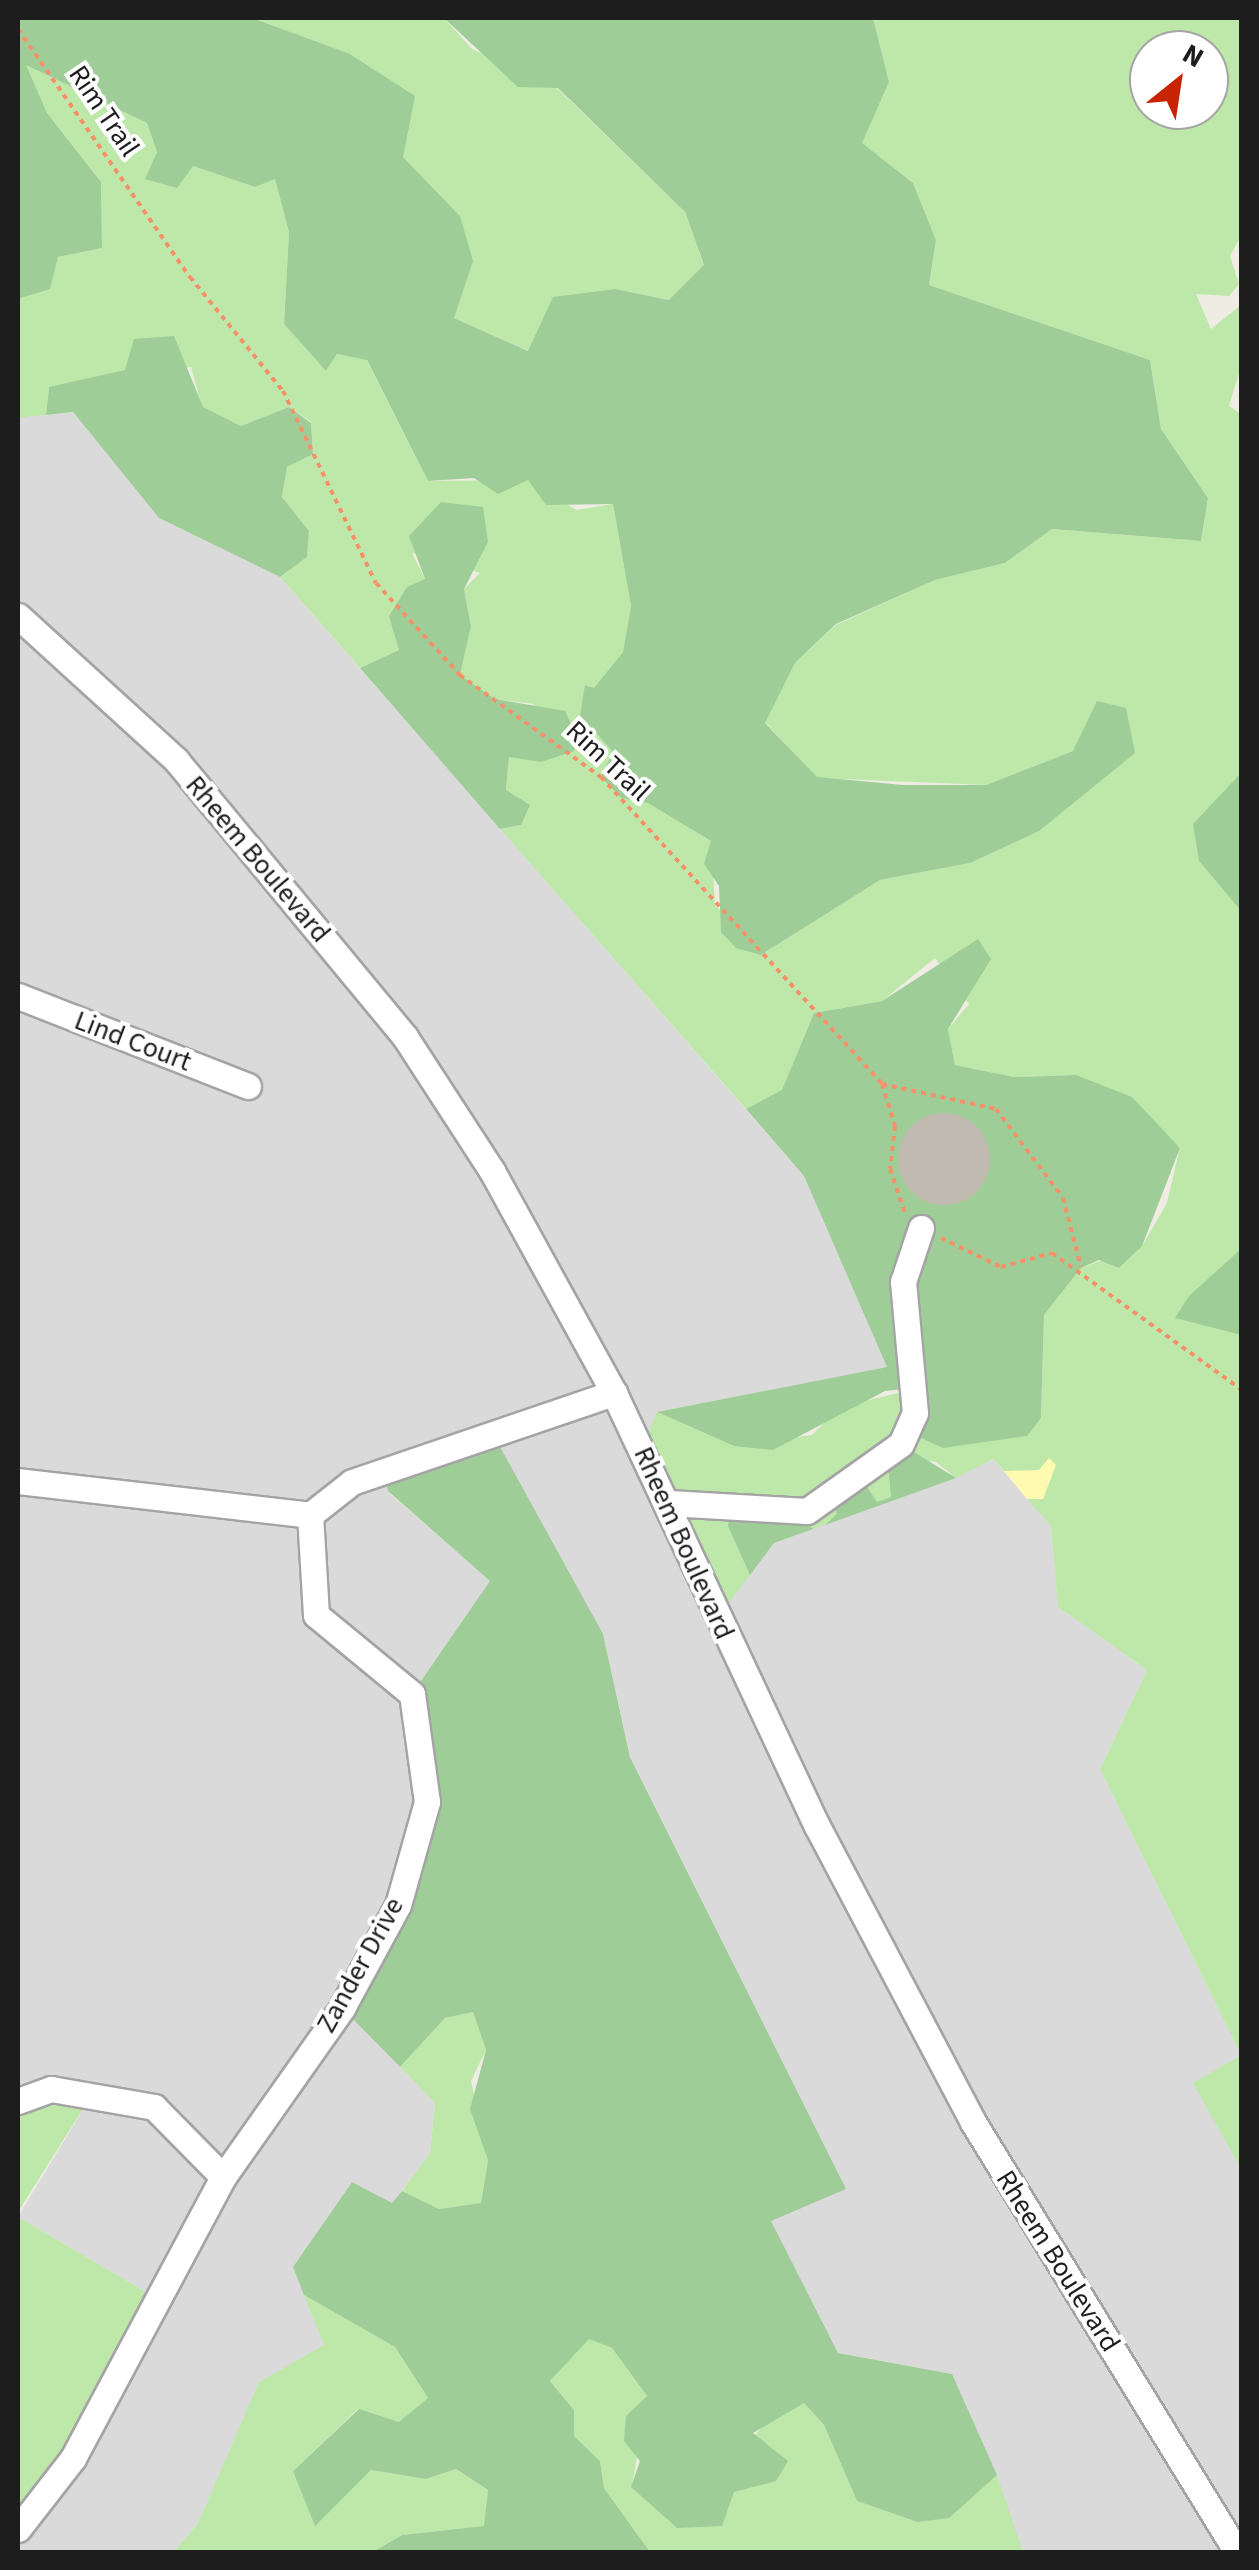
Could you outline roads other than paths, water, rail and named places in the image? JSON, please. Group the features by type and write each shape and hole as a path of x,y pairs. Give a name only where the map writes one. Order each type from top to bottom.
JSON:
{"street":[{"name":"Rheem Boulevard","path":"18,616 176,760 405,1038 614,1392 670,1503 817,1826 973,2122 1237,2552"},
{"name":"Lind Court","path":"18,996 248,1086"},
{"path":"670,1503 806,1511 901,1444 915,1413 902,1282 921,1228"},
{"path":"18,1480 310,1515 352,1482 614,1392"},
{"name":"Zander Drive","path":"18,2529 73,2458 224,2176 342,2008 398,1906 428,1802 412,1694 316,1615 310,1515"},
{"path":"18,2100 52,2089 154,2107 224,2176"},
{"path":"1212,2552 1215,2517"}]}
